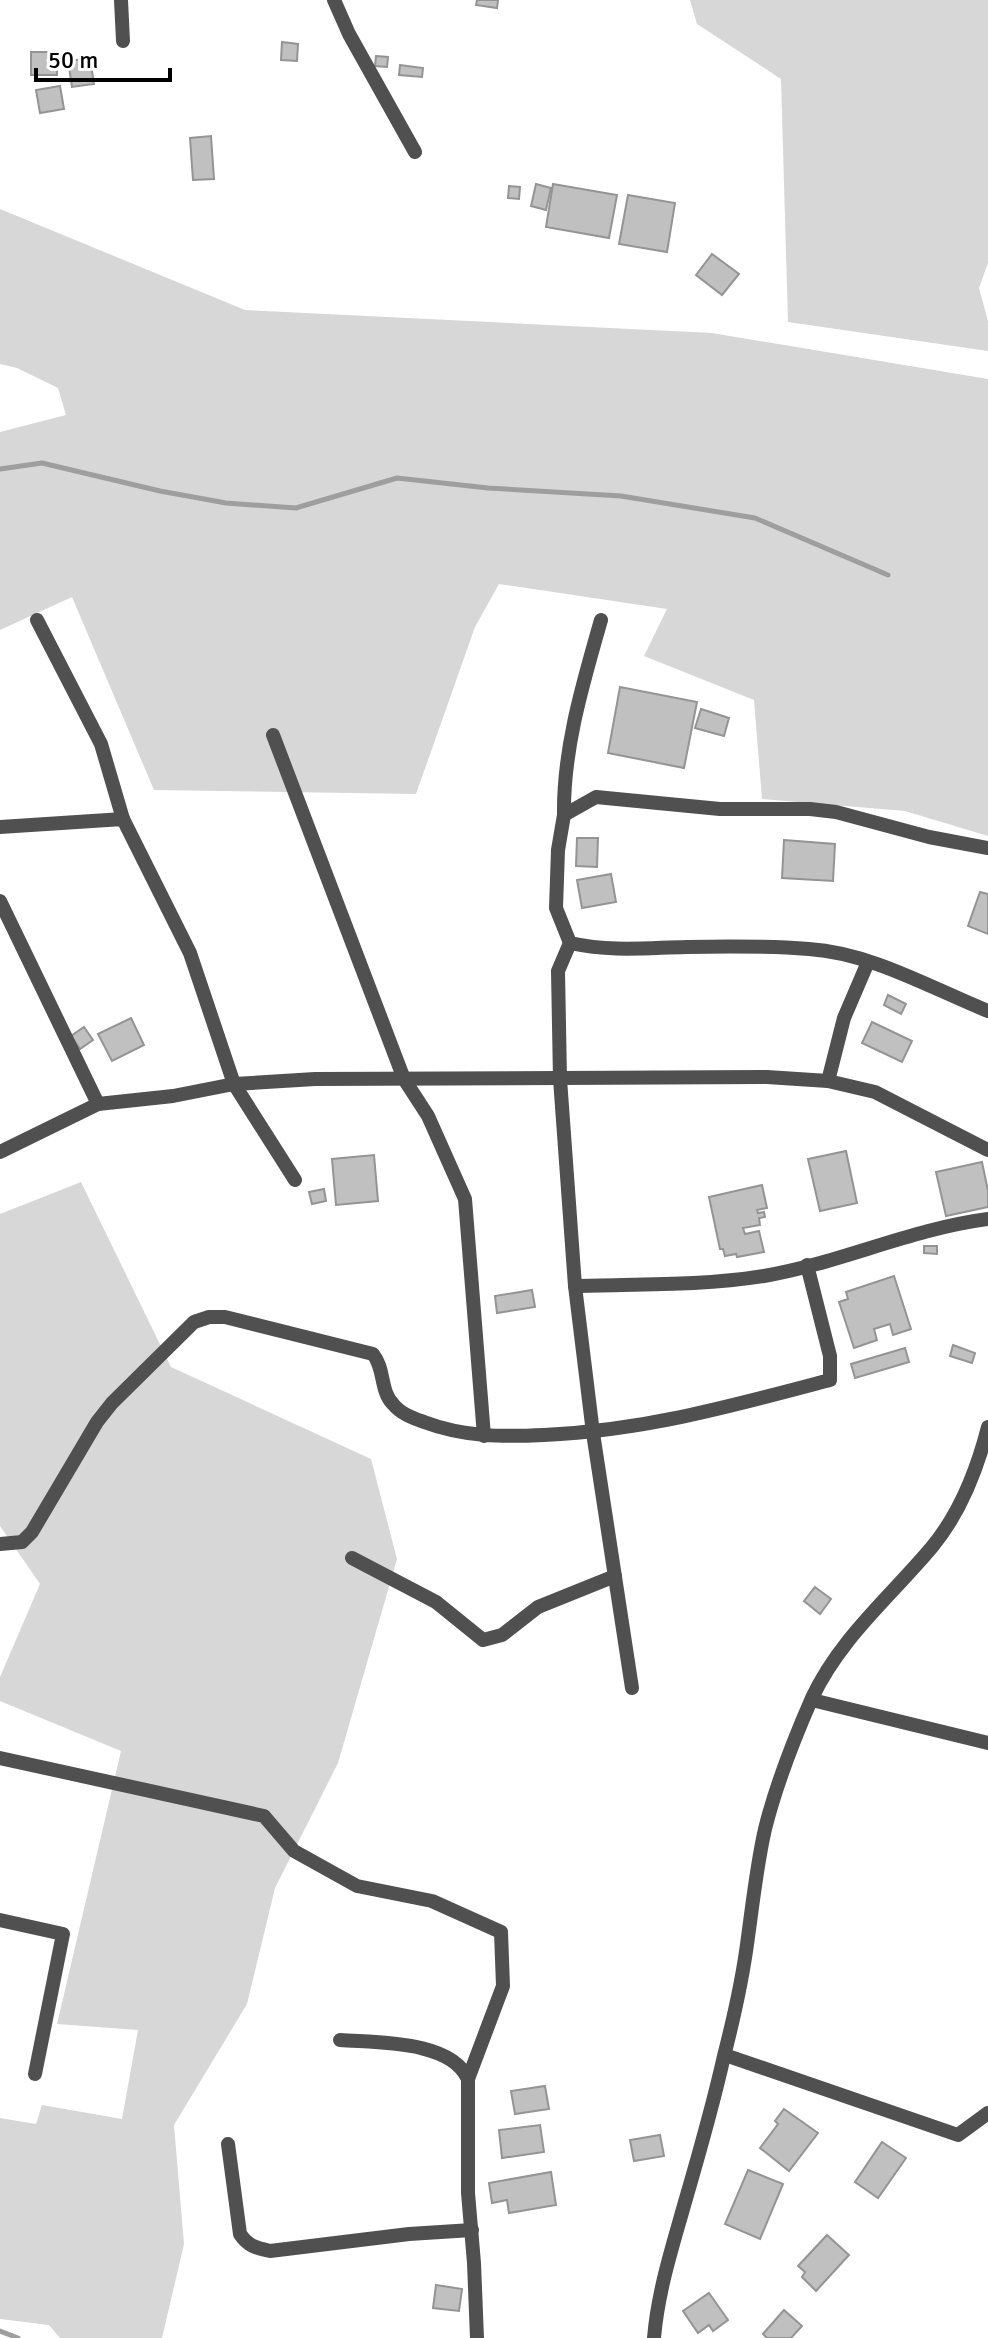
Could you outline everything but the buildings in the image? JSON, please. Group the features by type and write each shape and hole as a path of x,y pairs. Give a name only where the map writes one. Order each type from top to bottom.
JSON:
{"street":[{"path":"121,0 123,41"},
{"path":"334,0 349,34 415,152"},
{"path":"37,620 101,744 123,819 190,953 234,1084 295,1180"},
{"path":"601,620 586,672 564,780 556,908 570,943 558,971 560,1079 575,1286 593,1433 632,1688"},
{"path":"273,735 404,1079 428,1116 465,1199 484,1436"},
{"path":"564,815 596,797 720,809 810,809 836,812 929,837 988,848"},
{"path":"0,827 123,819"},
{"path":"0,901 98,1104"},
{"path":"570,943 602,950 689,947 832,952 868,962 988,1011"},
{"path":"828,1081 844,1018 868,962"},
{"path":"0,1152 98,1104 173,1096 234,1084 315,1079 767,1077 828,1081 875,1092 988,1150"},
{"path":"575,1286 728,1281 766,1276 930,1230 988,1219"},
{"path":"0,1544 22,1542 32,1532 97,1422 112,1403 194,1322 209,1317 225,1317 373,1354 380,1364 392,1404 407,1415 440,1428 484,1436 593,1433 689,1417 830,1380 830,1356 807,1265"},
{"path":"654,2338 660,2290 725,2055 774,1795 812,1700 841,1648 945,1529 970,1484 988,1427"},
{"path":"352,1558 436,1602 483,1640 502,1635 538,1607 615,1576"},
{"path":"812,1700 988,1743"},
{"path":"0,1758 264,1816 294,1851 357,1886 432,1901 501,1932 503,1986 468,2079 468,2193 477,2338"},
{"path":"0,1920 63,1934 35,2074"},
{"path":"340,2040 421,2047 457,2062 468,2079"},
{"path":"725,2055 958,2135 988,2113"},
{"path":"228,2144 240,2234 246,2243 257,2248 270,2251 409,2234 472,2230"}],"shaded area":[{"path":"690,0 988,0 988,263 979,288 988,321 988,351 788,322 781,79 697,24"},
{"path":"0,209 245,310 712,333 988,379 988,836 905,811 762,799 754,700 644,656 667,609 499,584 475,627 416,794 154,790 72,597 0,630 0,432 66,415 58,388 17,368 0,364"},
{"path":"81,1182 171,1367 371,1459 397,1559 338,1763 275,1888 247,2004 174,2125 184,2244 162,2338 60,2338 49,2325 0,2319 0,2118 36,2124 42,2105 122,2119 138,2030 57,2024 121,1751 0,1701 0,1677 40,1584 0,1526 0,1214"}],"waterway":[{"path":"0,469 42,463 226,503 296,508 397,478 488,488 621,496 755,518 888,575"},
{"path":"0,2331 18,2338"}]}
